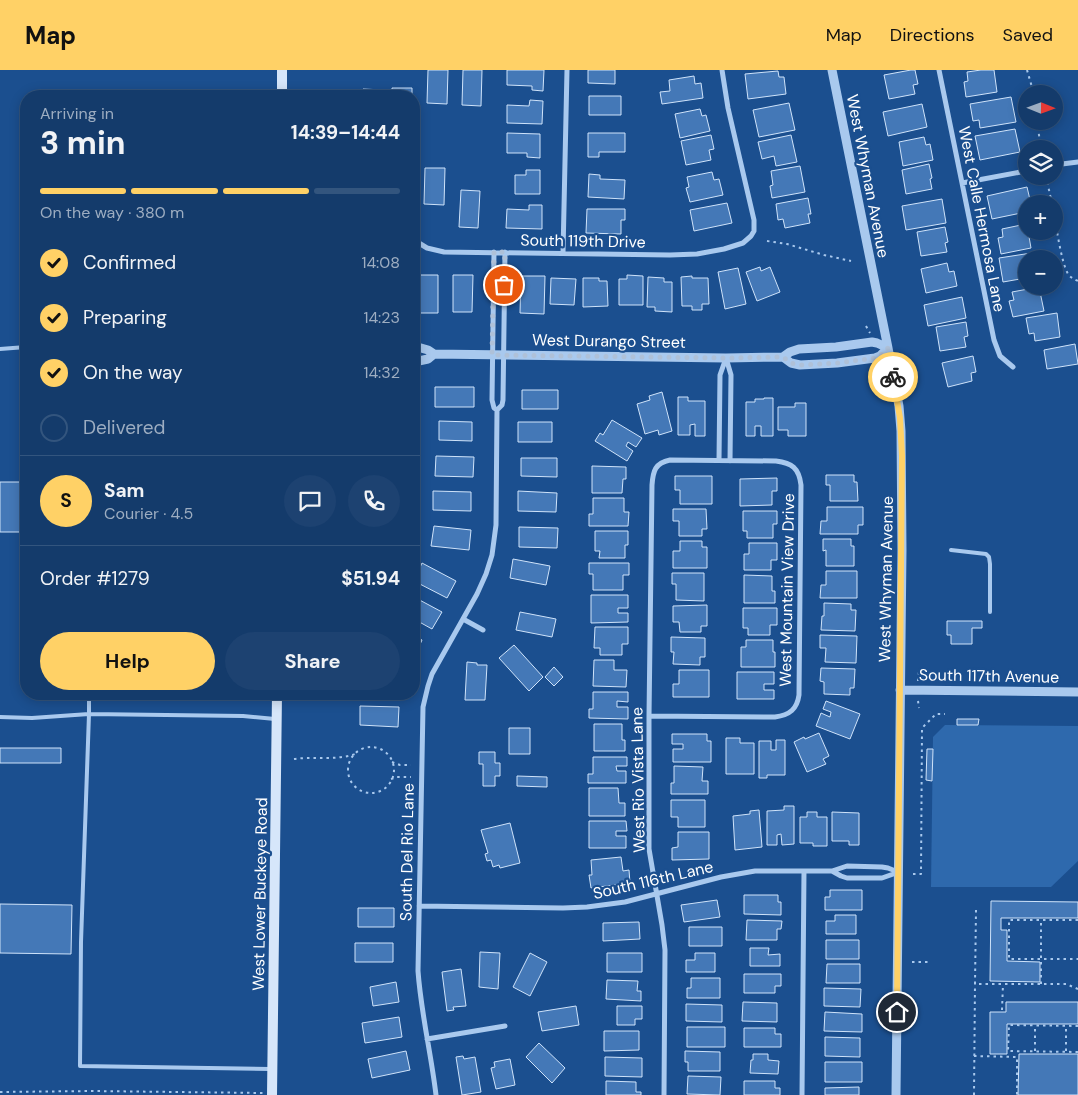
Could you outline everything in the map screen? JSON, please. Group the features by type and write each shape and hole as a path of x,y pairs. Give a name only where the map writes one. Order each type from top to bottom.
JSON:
{"main road":[{"path":"282,70 282,90"},
{"name":"West Lower Buckeye Road","path":"272,1094 277,700"}],"street":[{"path":"563,253 567,70"},
{"name":"South 119th Drive","path":"420,244 435,251 670,255 711,252 743,243 754,231 754,220 728,108 722,70"},
{"name":"West Whyman Avenue","path":"832,70 900,412 902,444 896,1095"},
{"name":"West Calle Hermosa Lane","path":"939,70 994,340 1000,356 1013,367"},
{"path":"1063,164 1078,162"},
{"path":"962,183 1018,172"},
{"path":"494,252 492,400 494,408 497,410 502,405 503,400 505,252"},
{"name":"West Durango Street","path":"420,348 434,354 726,358 783,357 799,349 836,347 872,342 888,348 875,358 837,363 800,365 791,363 783,357"},
{"name":"West Durango Street","path":"420,361 428,359 434,354"},
{"path":"726,358 732,375 730,461 719,460 720,375 726,358"},
{"name":"South Del Rio Lane","path":"436,1095 419,987 418,963 422,718 424,702 432,674 477,594 486,574 494,545 496,525 497,410"},
{"name":"West Rio Vista Lane","path":"664,1095 665,950 648,837 652,485 654,471 658,465 664,462 670,460 719,460"},
{"name":"West Mountain View Drive","path":"649,716 775,717 787,715 798,701 800,485 798,472 789,464 776,461 730,461"},
{"path":"463,618 484,630"},
{"name":"South 117th Avenue","path":"900,690 1078,692"},
{"name":"South 116th Lane","path":"419,906 587,907 624,902 721,877 744,873 832,871 847,866 882,867 899,872"},
{"path":"802,1095 804,871"},
{"name":"South 116th Lane","path":"832,871 847,878 882,878 899,872"},
{"path":"427,1039 505,1026"}],"lane":[{"path":"0,349 20,348"},
{"path":"951,550 986,554 989,557 990,612"},
{"path":"89,700 81,942 80,1066 272,1069"},
{"path":"0,717 32,718 89,714 243,716 277,719"}],"path":[{"path":"1027,70 1031,85"},
{"path":"1059,240 1068,273 1071,278 1078,281"},
{"path":"767,242 787,244 851,261"},
{"path":"913,874 920,874 922,728 936,714 945,714"},
{"path":"294,759 346,757 366,748 375,748 387,754 392,762 392,779 386,787 379,792 370,793 362,792 354,786 349,779 348,770 354,754"},
{"path":"346,757 350,762"},
{"path":"392,762 400,765 411,765"},
{"path":"392,779 400,776 411,777"},
{"path":"974,1095 976,910"},
{"path":"1078,920 1010,920 1009,959 1078,959"},
{"path":"1041,984 1042,920"},
{"path":"912,962 928,962"},
{"path":"975,984 1066,984 1078,989"},
{"path":"1002,1010 1003,984"},
{"path":"1034,1052 1035,1025"},
{"path":"1078,1026 1008,1026 1008,1051 1078,1052"},
{"path":"1066,1026 1066,1052"},
{"path":"1017,1051 1017,1095"},
{"path":"974,1056 1017,1057"},
{"path":"0,1092 92,1091 272,1094"}],"shaded area":[{"path":"945,725 1078,726 1078,861 1051,887 931,887 933,737"}],"building":[{"path":"428,70 448,70 447,104 427,103"},
{"path":"463,70 482,70 481,106 462,105"},
{"path":"507,70 544,70 543,91 532,90 532,86 507,85"},
{"path":"588,70 615,70 615,84 588,83"},
{"path":"915,70 918,84 913,85 915,94 889,99 884,75"},
{"path":"994,70 997,92 966,97 964,82 968,81 967,72"},
{"path":"778,71 779,77 784,77 786,94 748,99 745,74"},
{"path":"694,76 695,84 701,83 703,98 662,104 660,92 670,91 669,80"},
{"path":"392,88 412,88 412,90 392,90"},
{"path":"589,96 621,96 621,115 589,115"},
{"path":"1011,97 1016,122 980,128 979,120 973,121 970,104"},
{"path":"530,100 543,101 542,124 507,123 507,105 529,106"},
{"path":"789,103 795,130 759,137 753,110"},
{"path":"922,104 927,127 888,136 883,112"},
{"path":"700,109 702,116 706,115 710,131 680,138 675,114"},
{"path":"1015,129 1018,152 980,160 975,136"},
{"path":"507,133 540,134 540,158 527,157 527,153 507,153"},
{"path":"588,133 625,133 625,152 599,152 599,157 588,157"},
{"path":"711,135 714,149 709,150 711,160 686,165 681,141"},
{"path":"791,135 797,162 776,166 774,156 762,159 758,142"},
{"path":"924,137 926,145 930,144 933,160 903,166 899,142"},
{"path":"929,164 932,189 906,194 902,170"},
{"path":"800,166 805,192 772,198 770,186 773,185 771,171"},
{"path":"425,168 445,168 444,205 424,204"},
{"path":"526,170 540,170 540,194 515,194 515,175 526,175"},
{"path":"712,172 714,180 719,179 723,195 690,202 686,188 689,187 687,177"},
{"path":"589,174 600,175 600,179 625,180 624,199 588,197"},
{"path":"1027,187 1029,195 1018,195 1018,214 992,219 987,196"},
{"path":"461,190 480,191 478,228 459,227"},
{"path":"808,198 811,214 808,214 810,223 785,228 783,219 778,220 776,204"},
{"path":"942,199 946,223 906,230 902,206"},
{"path":"727,203 732,223 694,231 690,210"},
{"path":"529,205 542,205 542,229 506,228 507,209 529,210"},
{"path":"587,209 625,209 625,220 621,220 621,234 586,233"},
{"path":"1018,226 1018,240 1030,240 1031,248 1001,254 998,238 1003,237 1002,229"},
{"path":"945,227 948,242 945,243 947,252 921,256 917,232"},
{"path":"1018,255 1018,279 1003,282 999,258"},
{"path":"947,263 949,272 954,271 957,286 926,293 921,269"},
{"path":"760,267 761,271 770,267 780,292 757,301 746,272"},
{"path":"738,268 746,304 725,309 718,272"},
{"path":"420,275 438,275 438,313 420,313"},
{"path":"453,275 473,275 472,312 453,312"},
{"path":"627,275 643,276 643,305 619,305 619,279 627,279"},
{"path":"521,276 545,276 544,314 520,313"},
{"path":"692,276 692,278 708,278 709,304 702,304 702,310 692,310 692,306 682,306 681,277"},
{"path":"648,277 664,278 664,282 672,282 672,312 655,311 655,307 647,307"},
{"path":"551,278 576,279 574,305 550,304"},
{"path":"583,278 599,278 599,281 607,281 608,306 583,307"},
{"path":"1018,291 1018,295 1041,295 1044,311 1013,317 1009,301 1014,300 1012,292"},
{"path":"962,297 966,318 928,326 924,305"},
{"path":"1057,313 1060,337 1035,341 1034,333 1029,334 1026,318"},
{"path":"966,322 968,336 964,337 966,347 940,351 936,327"},
{"path":"1075,344 1078,364 1047,369 1044,350"},
{"path":"973,356 976,372 971,373 972,381 948,387 942,363"},
{"path":"435,387 474,387 474,407 435,407"},
{"path":"522,390 558,390 558,409 522,409"},
{"path":"662,392 672,431 659,435 658,430 645,434 637,404 650,400 649,396"},
{"path":"678,397 688,397 688,401 705,401 705,436 695,436 695,424 690,425 690,435 678,435"},
{"path":"773,398 773,436 761,436 761,426 755,426 755,436 746,436 746,402 755,402 755,399"},
{"path":"795,403 806,403 806,436 788,436 788,430 778,430 778,407 795,407"},
{"path":"612,420 642,438 636,447 628,442 626,446 633,451 627,461 595,441 600,433 603,435"},
{"path":"439,421 472,422 472,441 439,440"},
{"path":"518,422 552,422 552,442 518,442"},
{"path":"436,456 474,457 473,477 435,476"},
{"path":"521,458 557,458 557,477 521,476"},
{"path":"592,466 626,467 626,479 623,479 622,493 592,493"},
{"path":"826,475 854,475 854,482 857,482 858,501 830,501 830,485 826,485"},
{"path":"675,476 712,476 712,504 680,504 680,490 675,490"},
{"path":"777,478 777,491 772,491 772,505 740,506 740,479"},
{"path":"0,482 20,482 20,532 0,532"},
{"path":"433,491 471,492 471,511 433,510"},
{"path":"518,491 557,493 556,512 518,511"},
{"path":"593,498 624,498 624,512 629,512 628,526 589,526 589,514 593,514"},
{"path":"827,507 863,507 863,525 858,525 858,534 820,534 821,521 827,521"},
{"path":"673,509 706,509 707,529 702,529 702,536 679,536 679,521 673,521"},
{"path":"743,511 777,511 777,524 773,524 773,538 747,538 747,531 743,531"},
{"path":"434,526 471,530 469,550 431,546"},
{"path":"519,527 558,528 557,548 519,547"},
{"path":"595,531 628,531 628,545 625,545 625,558 599,558 600,551 595,551"},
{"path":"823,539 851,539 851,546 854,546 854,566 826,566 826,550 823,551"},
{"path":"680,541 702,541 702,547 707,547 707,568 673,568 673,551 680,551"},
{"path":"749,543 777,543 777,560 771,560 771,570 744,570 744,554 749,554"},
{"path":"513,559 550,566 546,585 510,578"},
{"path":"422,563 456,581 447,598 420,584 420,568"},
{"path":"589,563 629,563 629,575 623,575 623,590 593,590 593,574 589,574"},
{"path":"826,571 857,571 857,598 820,598 821,585 826,585"},
{"path":"672,573 704,573 704,601 676,600 676,584 672,584"},
{"path":"744,575 772,576 772,591 775,591 775,603 744,603"},
{"path":"591,595 628,595 628,608 618,608 618,613 628,613 628,622 591,623"},
{"path":"420,600 442,612 432,629 420,622"},
{"path":"824,603 851,604 851,610 856,610 855,631 821,630"},
{"path":"707,605 707,626 701,626 701,632 680,632 679,622 673,622 673,606"},
{"path":"743,608 777,608 777,625 770,625 770,635 748,635 748,628 743,628"},
{"path":"520,612 556,619 552,637 516,630"},
{"path":"947,621 982,621 982,628 972,628 972,644 951,644 951,635 947,635"},
{"path":"595,627 628,627 628,644 622,644 622,655 600,655 600,648 594,648"},
{"path":"820,635 857,636 856,663 825,662 826,648 820,648"},
{"path":"671,637 705,638 705,657 700,657 700,665 673,664 674,652 671,652"},
{"path":"746,640 773,640 775,667 741,667 741,647 746,647"},
{"path":"514,645 543,677 529,691 499,658"},
{"path":"594,660 614,660 614,670 627,670 626,687 593,686"},
{"path":"467,662 487,665 485,700 465,700"},
{"path":"554,667 563,677 554,686 545,677"},
{"path":"821,668 855,669 854,688 850,688 850,695 824,694 824,682 820,681"},
{"path":"679,670 709,670 709,697 673,697 673,684 679,684"},
{"path":"737,672 774,672 774,684 764,684 764,690 774,690 774,699 737,699"},
{"path":"593,692 628,692 628,702 617,701 617,707 628,707 628,719 589,718 589,709 593,709"},
{"path":"826,701 860,714 850,739 816,726 821,713 830,717 831,712 823,709"},
{"path":"360,706 399,707 398,727 360,725"},
{"path":"957,719 979,719 978,725 957,725"},
{"path":"594,724 622,724 622,740 625,740 625,751 594,751"},
{"path":"509,728 530,728 530,754 509,754"},
{"path":"819,733 829,756 823,759 826,764 807,772 794,742"},
{"path":"672,734 707,734 707,741 711,741 711,762 673,762 673,749 683,749 683,744 672,744"},
{"path":"726,738 740,738 740,743 754,743 754,774 726,774"},
{"path":"776,740 785,740 785,775 767,775 767,778 759,778 759,741 771,741 771,750 776,750"},
{"path":"0,748 61,748 61,763 0,763"},
{"path":"927,749 933,749 932,781 926,780"},
{"path":"479,752 495,752 495,763 500,763 500,776 495,776 495,786 483,786 483,764 479,764"},
{"path":"593,757 627,757 627,766 616,766 617,771 626,771 626,783 588,783 588,774 593,774"},
{"path":"674,766 703,767 702,781 708,781 708,794 671,794 671,783 674,783"},
{"path":"517,776 547,777 547,787 517,786"},
{"path":"589,788 618,788 619,803 625,803 625,816 589,816"},
{"path":"671,800 705,800 705,827 678,827 678,817 671,817"},
{"path":"784,806 794,806 794,844 782,845 781,834 777,835 777,845 767,845 767,811 784,810"},
{"path":"759,810 762,847 735,850 733,816 750,814 750,811"},
{"path":"807,812 817,812 817,817 827,817 827,846 813,846 813,843 800,843 800,817 807,817"},
{"path":"832,812 859,813 859,845 849,845 849,841 832,841"},
{"path":"589,821 626,821 627,831 616,831 616,836 626,836 626,848 589,848"},
{"path":"510,823 520,863 500,868 499,865 493,867 491,860 487,861 485,854 488,853 481,830"},
{"path":"678,832 709,832 709,859 672,860 672,848 678,847"},
{"path":"621,857 623,871 629,870 630,883 591,888 589,875 592,875 591,860"},
{"path":"830,890 862,890 862,910 825,910 825,897 830,897"},
{"path":"744,895 778,895 778,902 781,902 781,915 744,914"},
{"path":"717,900 720,917 684,922 681,905"},
{"path":"991,901 1078,902 1078,918 1001,918 1001,930 1007,930 1007,961 1040,962 1040,982 990,981"},
{"path":"0,904 72,905 71,954 0,953"},
{"path":"358,908 394,908 394,927 358,927"},
{"path":"835,915 856,915 856,934 826,934 826,921 835,921"},
{"path":"747,920 782,921 781,929 777,929 777,940 746,940"},
{"path":"639,922 640,939 603,941 603,923"},
{"path":"689,927 722,927 722,946 689,946"},
{"path":"826,940 859,940 859,959 826,959"},
{"path":"355,943 393,943 393,962 355,962"},
{"path":"750,948 769,948 768,955 780,954 780,966 750,966"},
{"path":"480,952 500,953 498,989 479,987"},
{"path":"530,953 547,962 530,996 513,987"},
{"path":"607,953 642,953 642,972 607,972"},
{"path":"695,953 715,953 715,972 686,972 686,960 695,960"},
{"path":"827,964 860,964 860,983 826,983"},
{"path":"461,969 466,1006 453,1007 454,1010 447,1011 442,972"},
{"path":"744,974 781,974 781,986 775,986 775,993 744,993"},
{"path":"691,978 720,978 720,998 687,998 687,988 691,988"},
{"path":"607,980 638,981 637,991 641,991 641,1001 606,999"},
{"path":"396,982 399,1002 373,1006 370,987"},
{"path":"824,988 861,989 860,1007 824,1006"},
{"path":"743,1002 777,1003 777,1022 742,1021"},
{"path":"1006,1002 1078,1002 1078,1024 1007,1024 1007,1054 990,1054 990,1012 1006,1012"},
{"path":"686,1004 722,1005 722,1022 686,1021"},
{"path":"576,1006 579,1025 542,1031 538,1012"},
{"path":"617,1006 642,1006 642,1019 635,1019 635,1025 617,1025"},
{"path":"825,1012 862,1014 862,1032 824,1031"},
{"path":"399,1017 402,1037 365,1043 362,1023"},
{"path":"687,1027 725,1027 725,1047 687,1047"},
{"path":"744,1028 775,1028 775,1034 781,1034 781,1047 744,1047"},
{"path":"604,1031 639,1031 639,1050 604,1051"},
{"path":"825,1037 860,1038 860,1057 825,1056"},
{"path":"539,1043 565,1068 552,1083 526,1057"},
{"path":"406,1051 410,1070 372,1078 368,1059"},
{"path":"685,1051 720,1052 720,1071 688,1071 688,1062 685,1062"},
{"path":"753,1054 768,1054 768,1060 779,1061 778,1074 750,1073"},
{"path":"1019,1054 1078,1054 1078,1095 1018,1095"},
{"path":"463,1056 464,1059 475,1057 481,1092 462,1095 456,1057"},
{"path":"605,1057 642,1058 642,1077 605,1076"},
{"path":"510,1059 515,1085 496,1089 491,1068 495,1067 494,1062"},
{"path":"825,1062 862,1062 862,1082 825,1082"},
{"path":"688,1076 721,1077 720,1095 687,1094"},
{"path":"606,1081 636,1082 636,1092 641,1092 641,1095 606,1095"},
{"path":"744,1081 775,1081 775,1088 780,1088 780,1095 744,1095"},
{"path":"859,1087 859,1095 825,1095 825,1088"}],"way so far":[{"path":"504,285 505,252 494,252 492,355 783,357 791,363 800,365 875,358 888,348 893,377"}],"route":[{"path":"893,377 902,444 897,1012"}]}
